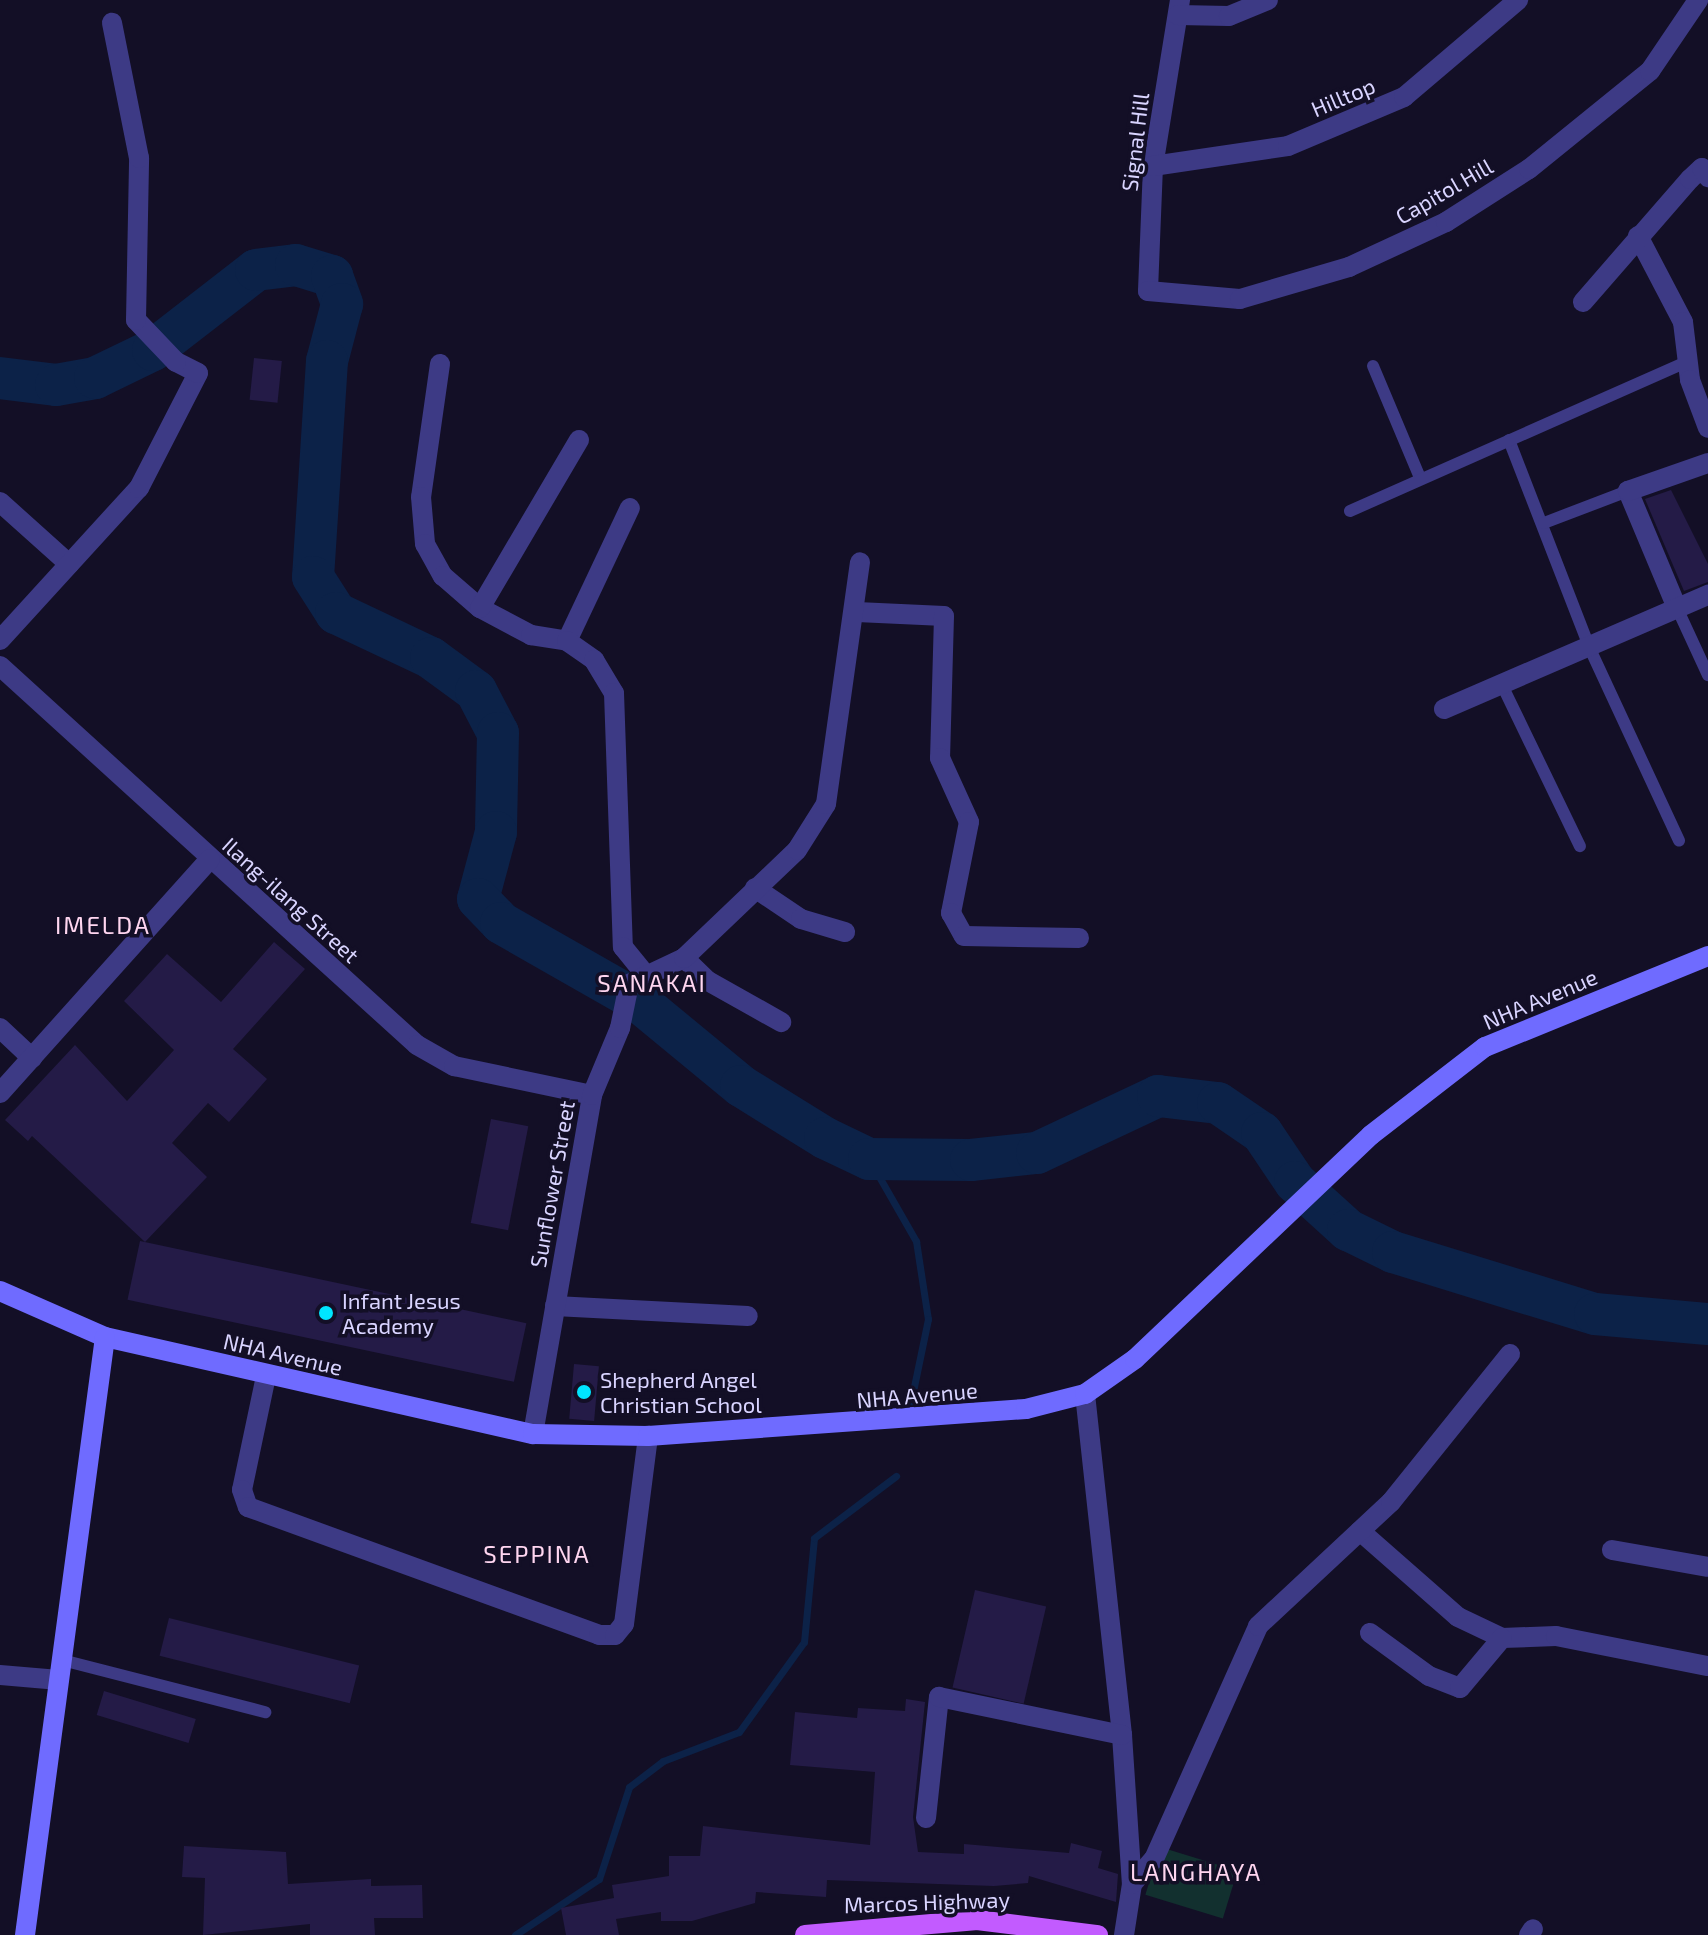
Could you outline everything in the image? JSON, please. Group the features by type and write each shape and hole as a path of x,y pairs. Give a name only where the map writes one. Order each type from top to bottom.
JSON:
{"main road":[{"name":"Marcos Highway","path":"805,1935 978,1928 1098,1935"}],"street":[{"path":"1179,8 1229,16 1268,0"},
{"name":"Hilltop","path":"1153,166 1288,146 1404,97 1518,0"},
{"name":"Capitol Hill","path":"1148,291 1240,299 1349,267 1446,222 1529,169 1650,71 1698,0"},
{"name":"Signal Hill","path":"1148,291 1153,166 1179,8"},
{"path":"0,640 139,488 178,418 198,373 176,362 136,320 139,158 112,23"},
{"path":"1583,302 1638,236 1702,168 1708,177"},
{"path":"1638,236 1683,322 1708,428"},
{"path":"440,364 421,497 425,544 443,576 480,608 531,635 567,641 594,660 614,693 623,947 636,978 684,958 797,850 826,804 857,612 860,562"},
{"path":"480,608 579,440"},
{"path":"1677,608 1628,491 1708,463"},
{"path":"0,502 69,564"},
{"path":"567,641 630,508"},
{"path":"1444,709 1591,651 1708,595"},
{"path":"857,612 944,616 940,758 969,822 951,913 964,936 1079,938"},
{"name":"Ilang-ilang Street","path":"0,666 417,1045 454,1066 592,1095"},
{"path":"0,1093 210,859"},
{"path":"755,888 801,919 845,932"},
{"name":"NHA Avenue","path":"0,1291 105,1337 266,1376 533,1434 648,1436 951,1419 1085,1394 1135,1359 1268,1239 1371,1135 1485,1047 1708,956"},
{"path":"684,958 708,981 781,1022"},
{"name":"Sunflower Street","path":"533,1434 592,1095 620,1028 636,978"},
{"path":"0,1028 32,1058"},
{"path":"555,1306 748,1316"},
{"path":"25,1935 105,1337"},
{"path":"1132,1884 1154,1859 1258,1626 1360,1531 1510,1354"},
{"path":"266,1376 242,1490 248,1507 599,1635 615,1635 624,1624 648,1436"},
{"path":"1085,1394 1122,1735 1132,1884 1124,1935"},
{"path":"1360,1531 1458,1617 1502,1638 1556,1636 1708,1666"},
{"path":"1612,1550 1708,1567"},
{"path":"1370,1633 1429,1676 1460,1688 1502,1638"},
{"path":"0,1675 60,1670"},
{"path":"926,1818 939,1697 1122,1735"}],"lane":[{"path":"1373,366 1420,478"},
{"path":"1350,511 1509,440 1695,371"},
{"path":"1509,440 1544,523 1591,651 1679,841"},
{"path":"1544,523 1628,491"},
{"path":"1677,608 1708,675"},
{"path":"1502,685 1580,846"},
{"path":"60,1670 265,1712"}],"green space":[{"path":"1160,1847 1237,1871 1223,1918 1145,1895"}],"building":[{"path":"254,358 282,361 277,403 250,400"},
{"path":"1671,490 1708,564 1708,582 1684,591 1645,499"},
{"path":"274,942 305,969 233,1049 267,1079 229,1122 208,1103 172,1143 207,1177 145,1242 32,1136 28,1141 5,1120 75,1045 127,1101 174,1050 124,1001 167,954 221,1002"},
{"path":"491,1119 528,1126 508,1230 471,1223"},
{"name":"Infant Jesus Academy","path":"140,1241 526,1323 514,1382 128,1300"},
{"name":"Shepherd Angel Christian School","path":"574,1364 599,1366 594,1421 569,1419"},
{"path":"975,1590 1046,1606 1024,1704 953,1687"},
{"path":"169,1618 359,1665 350,1703 160,1656"},
{"path":"104,1691 196,1719 188,1743 97,1715"},
{"path":"906,1699 925,1702 913,1817 918,1852 964,1854 964,1844 1069,1853 1071,1843 1102,1851 1098,1868 1118,1874 1116,1902 1029,1876 1028,1883 994,1886 827,1880 826,1897 756,1892 755,1903 692,1921 661,1921 661,1912 616,1919 619,1935 566,1935 561,1908 614,1898 612,1885 669,1876 669,1856 700,1856 703,1826 870,1845 875,1772 790,1765 795,1712 857,1718 858,1708 905,1711"},
{"path":"184,1846 286,1852 288,1884 371,1879 371,1886 422,1885 423,1918 374,1918 375,1935 310,1935 310,1924 203,1935 205,1878 182,1877"}],"waterway":[{"path":"0,378 56,385 95,378 153,350 256,270 296,265 332,276 342,304 327,361 313,577 336,613 431,658 476,691 498,733 496,832 478,899 501,923 638,1001 741,1086 825,1138 869,1159 971,1160 1037,1153 1158,1096 1218,1103 1262,1133 1295,1182 1348,1230 1393,1252 1595,1314 1708,1324"},
{"path":"869,1159 916,1241 928,1319 911,1401"},
{"path":"515,1935 599,1879 629,1787 663,1761 739,1732 804,1642 814,1538 896,1476"}],"place":[{"name":"Infant Jesus Academy","path":"326,1313"},
{"name":"Shepherd Angel Christian School","path":"584,1392"}],"district":[{"name":"IMELDA","path":"103,925"},
{"name":"SANAKAI","path":"652,983"},
{"name":"SEPPINA","path":"537,1554"},
{"name":"LANGHAYA","path":"1196,1872"}]}
